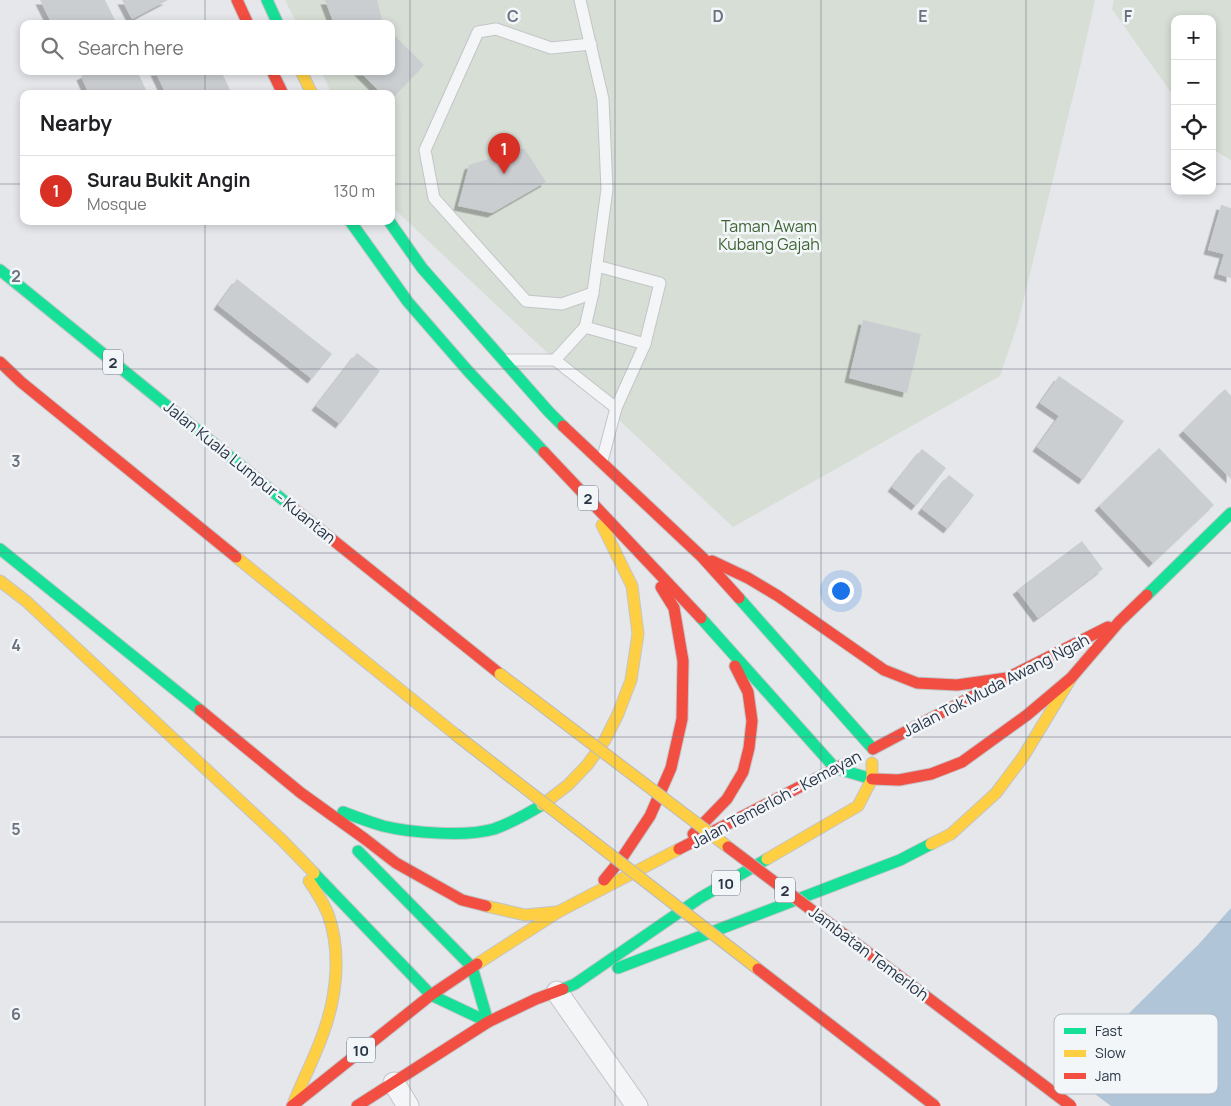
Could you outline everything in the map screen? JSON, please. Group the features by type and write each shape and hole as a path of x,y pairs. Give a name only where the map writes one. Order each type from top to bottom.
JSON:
{"main road":[{"path":"237,0 246,20"},
{"path":"266,0 276,20"},
{"path":"274,75 281,90"},
{"path":"302,75 310,90"},
{"name":"2","path":"353,225 408,302 468,371 723,642 835,768"},
{"path":"392,225 422,268 549,412 702,556 866,752"},
{"name":"Jalan Kuala Lumpur - Kuantan","path":"0,270 500,674"},
{"path":"0,362 21,382 455,734 935,1106"},
{"path":"301,794 336,810 383,826 414,832 464,833 493,829 520,818 545,804 568,785 588,764 605,740 618,714 632,680 638,634 632,586 588,499"},
{"name":"Jalan Tok Muda Awang Ngah","path":"835,768 872,779 899,780 930,774 962,762 1027,715 1071,678 1119,622 1231,513"},
{"path":"0,549 172,687 301,794 396,863 462,900 525,915 558,912"},
{"path":"702,556 748,578 778,596 884,670 917,683 957,684 1007,678"},
{"path":"592,895 622,858 650,816 671,768 682,719 683,661 674,608 643,558"},
{"path":"0,581 26,601 283,842 431,995 488,1022"},
{"name":"Jalan Tok Muda Awang Ngah","path":"866,752 1119,622"},
{"path":"674,852 727,799 743,772 749,748 752,721 748,692 723,642"},
{"name":"Jambatan Temerloh","path":"500,674 1054,1093"},
{"path":"566,988 900,860 951,834 996,793 1023,757 1071,678"},
{"name":"Jalan Temerloh - Kemayan","path":"293,1105 431,995 558,912 866,752 872,779 858,806 700,898 566,988 536,999 488,1022 357,1106"},
{"path":"301,794 472,967 488,1022"},
{"path":"283,842 315,889 328,917 334,941 336,968 333,996 326,1027 293,1105"},
{"name":"Jambatan Temerloh","path":"1055,1094 1071,1106"}],"street":[{"path":"566,988 637,1106"},
{"path":"394,1083 408,1106"}],"lane":[{"path":"555,360 585,327 593,292 607,189 603,99 580,0"},
{"path":"591,44 551,48 496,29 478,32 425,150 434,198 526,301 562,304 593,292"},
{"path":"597,266 660,283 646,344 616,408 602,462"},
{"path":"585,327 646,344"},
{"path":"503,360 555,360 616,408"}],"green space":[{"name":"Taman Awam Kubang Gajah","path":"285,0 1095,0 1018,323 1000,376 733,527 395,210 395,90 330,90 323,75 395,75 395,20 295,20"},
{"path":"1114,0 1231,0 1231,160 1216,151 1216,15 1171,15 1171,92 1112,9"}],"water":[{"path":"1231,908 1231,1106 1039,1106 1054,1090 1054,1094 1218,1094 1218,1014 1128,1014 1198,945"}],"pier":[{"path":"1054,1087 1054,1094 1095,1094 1111,1106 1037,1106"}],"building":[{"path":"40,0 105,0 115,20 50,20"},
{"path":"122,0 168,0 132,19"},
{"path":"325,0 377,0 382,20 332,20"},
{"path":"395,36 424,65 395,95 395,90 378,90 363,75 395,75"},
{"path":"139,75 146,90 87,90 81,76"},
{"path":"157,75 223,75 230,90 164,90"},
{"path":"524,148 546,182 492,213 458,206 469,165"},
{"path":"1221,205 1231,208 1231,278 1218,274 1224,254 1208,250"},
{"path":"237,279 332,354 312,379 218,305"},
{"path":"863,320 921,334 907,393 849,378"},
{"path":"357,353 380,371 340,424 316,406"},
{"path":"1059,376 1124,421 1083,480 1037,447 1059,416 1040,403"},
{"path":"1225,389 1231,396 1231,479 1183,431"},
{"path":"1159,448 1214,505 1153,563 1099,506"},
{"path":"922,449 946,468 916,506 892,487"},
{"path":"949,475 974,495 948,529 922,509"},
{"path":"1082,541 1103,569 1038,618 1017,590"}],"traffic: fast":[{"path":"267,0 276,20"},
{"path":"353,225 408,302 468,371 544,452"},
{"path":"392,225 422,268 563,426"},
{"path":"0,270 288,504"},
{"path":"1147,595 1231,513"},
{"path":"0,549 200,710"},
{"path":"739,598 873,749"},
{"path":"701,618 835,768 872,779"},
{"path":"343,812 395,828 423,832 469,833 494,829 542,805"},
{"path":"618,968 900,860 931,844"},
{"path":"358,851 472,967 488,1022"},
{"path":"563,989 575,984 700,898 767,859"},
{"path":"314,873 431,995 488,1022"}],"traffic: slow":[{"path":"303,75 310,90"},
{"path":"542,805 568,785 588,764 605,740 618,714 631,680 638,634 632,586 602,525"},
{"path":"236,557 455,734"},
{"path":"0,581 26,601 283,841 314,873"},
{"path":"500,674 728,847"},
{"path":"931,844 951,834 996,793 1023,757 1071,678"},
{"path":"455,734 758,969"},
{"path":"767,859 858,806 872,779 872,763"},
{"path":"477,964 558,912 679,849"},
{"path":"294,1102 325,1028 335,986 336,957 332,928 328,914 309,881"},
{"path":"486,906 525,915 557,912"}],"traffic: jam":[{"path":"237,0 246,20"},
{"path":"274,75 281,90"},
{"path":"0,362 21,382 236,557"},
{"path":"563,426 702,557 739,598"},
{"path":"544,452 701,618"},
{"path":"288,504 500,674"},
{"path":"712,561 748,578 778,596 884,670 917,683 957,685 1007,678"},
{"path":"604,880 622,858 650,816 671,768 682,719 683,661 674,608 661,587"},
{"path":"872,779 899,780 931,774 962,762 1027,715 1071,678 1119,622 1147,595"},
{"path":"873,749 1108,627"},
{"path":"693,834 727,799 743,772 749,748 752,721 748,692 735,666"},
{"path":"200,710 301,793 396,863 462,900 486,906"},
{"path":"679,849 850,761"},
{"path":"728,847 1054,1093"},
{"path":"292,1106 431,995 477,964"},
{"path":"758,969 935,1106"},
{"path":"357,1106 488,1022 536,999 563,989"},
{"path":"1055,1094 1071,1106"}],"place":[{"name":"Surau Bukit Angin","path":"504,174"}]}
